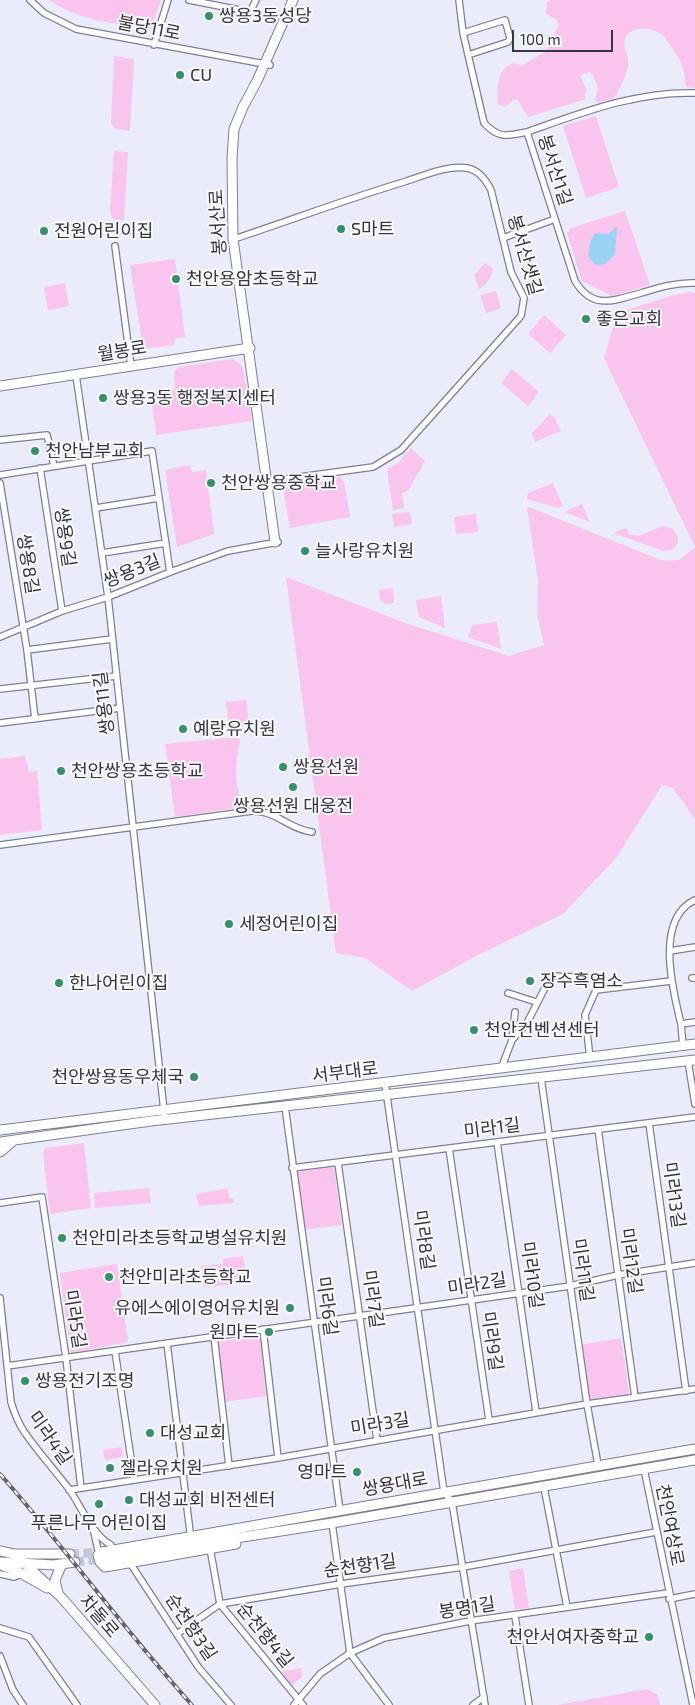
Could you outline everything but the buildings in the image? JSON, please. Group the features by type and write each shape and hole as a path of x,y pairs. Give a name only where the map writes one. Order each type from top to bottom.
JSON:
{"main road":[{"name":"봉서산로","path":"276,542 233,239 232,158 234,130 267,65 293,0"},
{"name":"봉서산로","path":"276,542 270,481 249,348 237,238 235,158 238,131 297,0"},
{"name":"월봉로","path":"0,386 249,348"},
{"name":"서부대로","path":"0,1142 385,1083 695,1044"},
{"name":"서부대로","path":"0,1130 285,1106 691,1060"},
{"path":"0,1124 10,1129"},
{"path":"0,1152 15,1140"},
{"name":"쌍용대로","path":"100,1554 695,1449"},
{"name":"쌍용대로","path":"100,1554 332,1523 695,1460"},
{"path":"294,1529 280,1536 130,1563 106,1566 100,1562 102,1546 292,1515 306,1518"},
{"path":"0,1551 14,1554 72,1558 62,1564 0,1564"},
{"name":"차돌로","path":"14,1554 60,1597 155,1705"},
{"path":"0,1564 22,1574 60,1597"},
{"path":"60,1597 55,1580 62,1564"}],"street":[{"name":"불당11로","path":"30,0 44,13 76,29 267,65"},
{"path":"154,45 168,0"},
{"path":"189,0 250,12 256,0"},
{"name":"봉서산1길","path":"459,0 463,33 484,123 494,134 510,135 527,132 555,219 503,238"},
{"path":"463,33 504,20 510,38 508,42 468,55"},
{"path":"527,132 631,99 675,92 695,93"},
{"name":"봉서산샛길","path":"237,238 380,189 450,168 467,168 487,181 491,190 511,272 524,298 522,316 401,450 373,467 270,481"},
{"path":"555,219 575,282 580,290 593,298 615,302 677,284 695,282"},
{"path":"115,246 131,366"},
{"name":"쌍용11길","path":"76,374 108,597 164,1116"},
{"path":"0,440 46,435 54,466"},
{"path":"0,475 152,451 170,572"},
{"name":"쌍용9길","path":"40,468 62,611"},
{"name":"쌍용8길","path":"0,482 27,650 35,719"},
{"path":"96,508 159,498"},
{"name":"쌍용3길","path":"0,637 62,611 108,597 228,551 276,542"},
{"path":"102,553 166,543"},
{"path":"27,650 112,639"},
{"path":"0,688 116,676"},
{"path":"0,723 120,708"},
{"path":"0,845 265,811 296,829 312,832"},
{"path":"683,1046 681,1024 671,981 670,950 675,922 681,912 695,900"},
{"path":"670,950 695,947"},
{"path":"512,1040 527,1023 536,1002 551,976 576,977"},
{"path":"590,1058 585,1016 596,990 671,981"},
{"path":"508,993 536,1002"},
{"path":"501,1069 512,1040 515,1012"},
{"path":"681,1024 695,1022"},
{"path":"691,1060 695,1104"},
{"name":"미라11길","path":"541,1078 587,1404 598,1465"},
{"name":"미라8길","path":"385,1083 444,1492"},
{"name":"미라6길","path":"285,1106 340,1511"},
{"name":"미라1길","path":"292,1168 695,1117"},
{"name":"미라13길","path":"649,1123 686,1390"},
{"name":"미라12길","path":"598,1130 635,1397"},
{"name":"미라10길","path":"497,1142 536,1412"},
{"name":"미라9길","path":"449,1148 489,1420"},
{"name":"미라7길","path":"338,1162 377,1440"},
{"name":"미라5길","path":"0,1203 42,1197 66,1358 81,1488"},
{"name":"미라2길","path":"7,1366 570,1286 618,1275 695,1264"},
{"name":"미라4길","path":"0,1298 11,1402 19,1422 69,1490 92,1526"},
{"path":"264,1329 278,1458"},
{"path":"214,1336 229,1466"},
{"path":"167,1343 181,1472 190,1532"},
{"path":"115,1351 134,1479"},
{"name":"미라3길","path":"69,1490 278,1458 536,1412 695,1389"},
{"name":"천안여상로","path":"644,1469 693,1705"},
{"path":"544,1487 567,1607"},
{"path":"444,1492 452,1502 485,1705"},
{"path":"332,1523 350,1653 389,1705"},
{"path":"92,1526 111,1545"},
{"path":"92,1526 100,1554"},
{"name":"순천향1길","path":"177,1634 220,1604 341,1584 463,1567 656,1532"},
{"name":"순천향4길","path":"210,1548 220,1604 296,1703 303,1705"},
{"name":"순천향3길","path":"130,1563 199,1668 231,1705"},
{"path":"0,1574 14,1577 22,1574"},
{"name":"봉명1길","path":"296,1703 320,1674 350,1653 384,1638 470,1621 567,1607 695,1594"},
{"path":"515,1616 529,1705"},
{"path":"0,1628 29,1637 76,1705"},
{"path":"0,1656 13,1690 23,1705"},
{"path":"473,1705 484,1697"}],"shaded area":[{"path":"49,0 161,0 151,28 111,23 85,17 73,13"},
{"path":"551,0 695,0 695,88 686,87 680,61 663,35 652,30 640,29 634,30 626,37 628,69 614,98 598,103 595,99 597,85 590,72 580,76 587,91 584,94 586,99 528,117 517,99 505,107 498,104 499,79 504,70 514,63 521,66 545,52 559,25 556,19 546,14 547,2"},
{"path":"114,56 134,59 130,131 116,129 111,123"},
{"path":"596,116 619,187 586,198 563,126"},
{"path":"114,151 128,152 124,220 113,219 110,213"},
{"path":"625,211 650,285 612,296 582,281 567,233 571,228"},
{"path":"175,259 185,337 175,338 175,345 143,349 130,265"},
{"path":"485,263 493,268 492,274 489,280 479,289 474,275"},
{"path":"65,283 69,306 48,310 44,287"},
{"path":"496,291 501,308 486,313 480,295"},
{"path":"695,293 695,547 604,358 617,313 674,295"},
{"path":"544,315 566,335 550,353 528,334"},
{"path":"233,359 243,367 252,421 156,435 151,393 175,389 174,373 178,367"},
{"path":"512,369 539,392 528,406 501,383"},
{"path":"550,414 555,418 561,431 535,442 532,433"},
{"path":"411,448 425,461 408,491 402,493 404,508 393,510 387,469 397,464"},
{"path":"190,465 192,472 206,470 214,534 177,547 165,470"},
{"path":"340,477 344,482 350,517 290,528 283,488"},
{"path":"553,483 563,506 558,508 527,499 528,493"},
{"path":"582,504 590,522 564,512"},
{"path":"529,507 663,561 679,560 695,547 695,819 673,788 662,785 617,857 563,914 478,955 412,991 365,958 336,953 286,577 408,624 509,656 544,645 537,613 538,580 527,508"},
{"path":"410,512 412,524 394,527 392,514"},
{"path":"476,514 478,532 456,534 454,517"},
{"path":"663,526 672,528 677,536 677,545 672,550 663,551 613,533 626,528 629,534 638,536"},
{"path":"393,588 394,603 385,604 380,600 379,590"},
{"path":"441,596 445,628 419,617 416,600"},
{"path":"497,622 501,649 468,637 472,625"},
{"path":"246,700 249,724 229,728 226,702"},
{"path":"237,737 240,741 236,766 237,782 243,807 175,817 165,744"},
{"path":"25,756 29,772 37,771 42,830 0,835 0,759"},
{"path":"84,1143 91,1208 50,1214 43,1153 45,1148"},
{"path":"334,1167 342,1225 303,1230 296,1173 298,1171"},
{"path":"149,1188 151,1203 95,1208 94,1193"},
{"path":"228,1188 229,1197 233,1199 234,1203 199,1206 196,1194"},
{"path":"243,1256 249,1283 204,1287 201,1266 223,1264 223,1259"},
{"path":"117,1264 128,1342 71,1353 60,1273"},
{"path":"260,1336 266,1396 224,1402 218,1342"},
{"path":"621,1338 629,1392 627,1395 591,1402 588,1398 579,1345"},
{"path":"122,1447 123,1457 105,1460 103,1450"},
{"path":"523,1568 529,1608 515,1609 509,1571"},
{"path":"301,1668 302,1677 292,1685 281,1672"},
{"path":"647,1689 658,1695 660,1705 558,1705"}],"water":[{"path":"617,226 615,255 605,264 596,265 588,256 590,242 595,233 608,234"}],"tunnel":[{"path":"70,1554 102,1552"},
{"path":"75,1562 102,1559"}],"railway":[{"path":"0,1474 192,1705"}],"place":[{"name":"쌍용3동성당","path":"209,16"},
{"name":"CU","path":"180,75"},
{"name":"S마트","path":"341,229"},
{"name":"전원어린이집","path":"44,231"},
{"name":"천안용암초등학교","path":"176,279"},
{"name":"좋은교회","path":"586,319"},
{"name":"쌍용3동 행정복지센터","path":"103,398"},
{"name":"천안남부교회","path":"35,451"},
{"name":"천안쌍용중학교","path":"211,483"},
{"name":"늘사랑유치원","path":"305,551"},
{"name":"예랑유치원","path":"183,729"},
{"name":"쌍용선원","path":"283,767"},
{"name":"천안쌍용초등학교","path":"61,771"},
{"name":"쌍용선원 대웅전","path":"293,787"},
{"name":"세정어린이집","path":"229,924"},
{"name":"장수흑염소","path":"530,981"},
{"name":"한나어린이집","path":"59,983"},
{"name":"천안컨벤션센터","path":"474,1030"},
{"name":"천안쌍용동우체국","path":"194,1077"},
{"name":"천안미라초등학교병설유치원","path":"62,1238"},
{"name":"천안미라초등학교","path":"109,1277"},
{"name":"유에스에이영어유치원","path":"290,1308"},
{"name":"원마트","path":"269,1332"},
{"name":"쌍용전기조명","path":"25,1381"},
{"name":"대성교회","path":"150,1433"},
{"name":"젤라유치원","path":"110,1468"},
{"name":"영마트","path":"357,1472"},
{"name":"대성교회 비전센터","path":"129,1500"},
{"name":"푸른나무 어린이집","path":"99,1504"},
{"name":"천안서여자중학교","path":"649,1637"}]}
